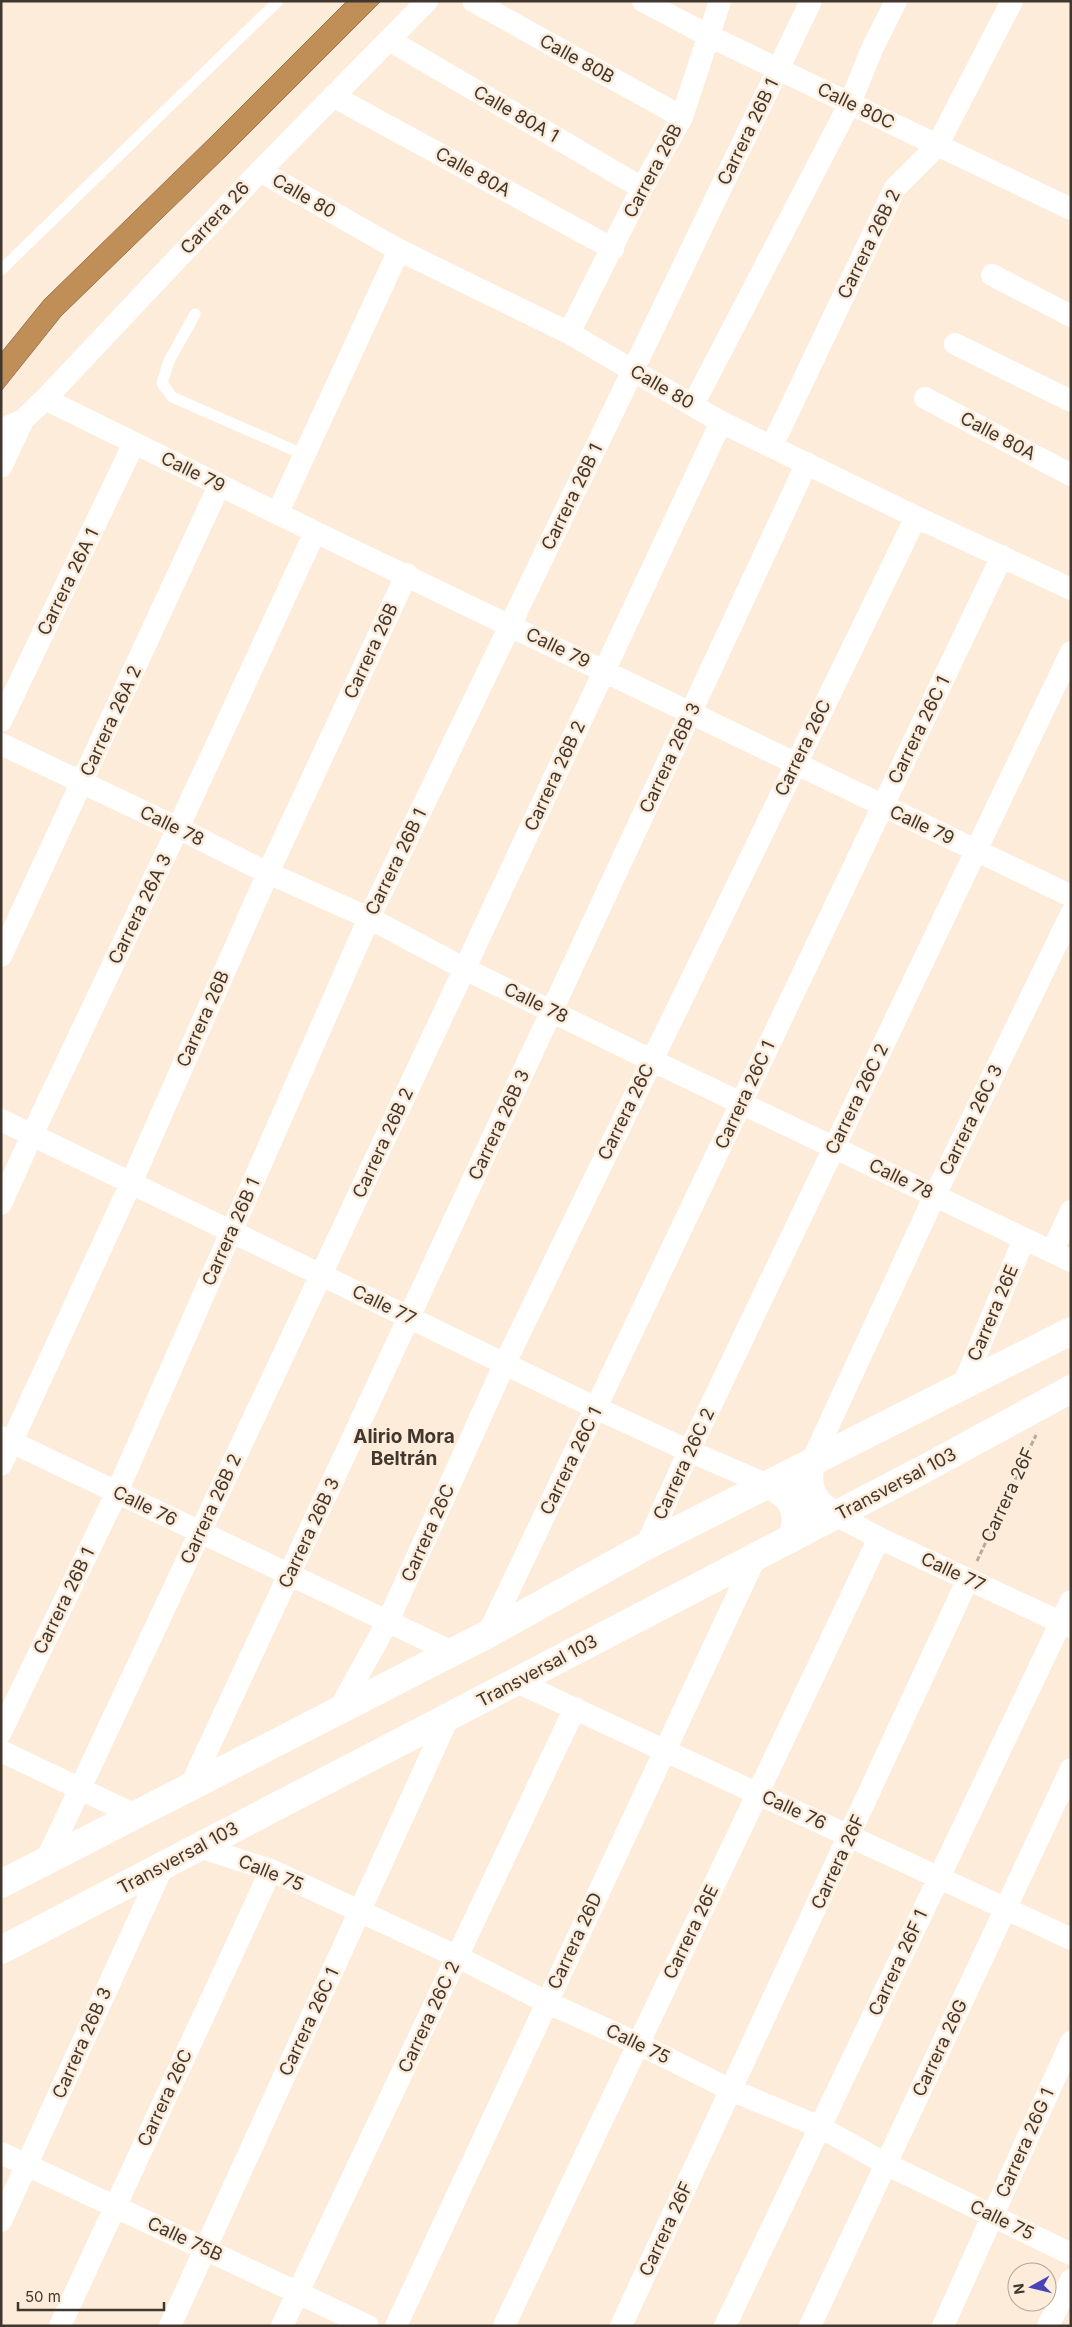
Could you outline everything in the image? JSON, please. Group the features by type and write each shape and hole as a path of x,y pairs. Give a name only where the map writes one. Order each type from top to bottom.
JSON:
{"street":[{"name":"Carrera 26","path":"1,430 23,420 45,399 260,171 427,1"},
{"name":"Calle 80B","path":"473,1 682,117"},
{"name":"Calle 80C","path":"643,1 709,36 1071,209"},
{"name":"Carrera 26B","path":"569,333 642,188 682,117 720,1"},
{"name":"Carrera 26B 1","path":"1,1732 116,1492 369,918 811,1"},
{"path":"692,405 850,103 872,49 896,1"},
{"name":"Carrera 26B 2","path":"772,446 894,188 937,146 1012,1"},
{"name":"Calle 80A 1","path":"388,40 642,188"},
{"name":"Calle 80A","path":"334,96 613,248"},
{"name":"Calle 80","path":"260,171 399,250 569,333 721,422 916,517 1071,589"},
{"path":"278,512 399,250"},
{"path":"992,275 1071,316"},
{"path":"955,344 1071,401"},
{"name":"Calle 80A","path":"925,398 1071,475"},
{"name":"Calle 79","path":"45,399 219,486 278,512 315,532 511,624 795,765 1071,896"},
{"path":"1,467 23,420"},
{"name":"Carrera 26B 2","path":"45,1863 721,422"},
{"name":"Carrera 26A 1","path":"1,722 134,443"},
{"name":"Carrera 26B 3","path":"190,1788 807,463"},
{"name":"Carrera 26A 2","path":"1,956 219,486"},
{"name":"Carrera 26C","path":"340,1708 388,1621 505,1363 916,517"},
{"name":"Carrera 26A 3","path":"1,1204 315,532"},
{"name":"Carrera 26C 1","path":"488,1634 1002,556"},
{"name":"Carrera 26B","path":"1,1465 7,1440 131,1183 268,873 407,574"},
{"name":"Carrera 26C 2","path":"646,1546 689,1451 1071,652"},
{"name":"Calle 78","path":"1,744 268,873 369,918 651,1060 1061,1256"},
{"name":"Carrera 26C 3","path":"811,1463 935,1195 1071,914"},
{"name":"Calle 77","path":"1,1120 596,1408 768,1485"},
{"path":"1061,1256 1071,1212"},
{"name":"Carrera 26E","path":"962,1388 1024,1239"},
{"path":"1,1884 190,1788 340,1708 488,1634 646,1546 962,1388 1071,1331"},
{"name":"Transversal 103","path":"4,1953 163,1866 755,1558 1071,1389"},
{"name":"Calle 76","path":"7,1440 452,1652"},
{"path":"811,1463 808,1476 809,1489 815,1501 824,1510 836,1515"},
{"path":"768,1485 785,1494 795,1511 796,1521 791,1539"},
{"name":"Calle 77","path":"836,1515 879,1538 1066,1624"},
{"name":"Carrera 26E","path":"504,2326 637,2042 759,1794 879,1538"},
{"name":"Carrera 26D","path":"396,2326 664,1749 755,1558"},
{"name":"Carrera 26F","path":"621,2326 968,1579"},
{"name":"Carrera 26F 1","path":"726,2326 939,1878 1066,1624 1071,1601"},
{"name":"Calle 76","path":"517,1682 1071,1939"},
{"name":"Carrera 26C 2","path":"282,2326 576,1708"},
{"name":"Carrera 26C 1","path":"170,2326 448,1718"},
{"path":"1,1751 135,1815"},
{"name":"Carrera 26G","path":"810,2326 1071,1770"},
{"name":"Calle 75","path":"200,1847 270,1870 458,1956 546,2002 637,2042 731,2090 820,2127 886,2164 1071,2254"},
{"name":"Carrera 26B 3","path":"1,2220 163,1866"},
{"name":"Carrera 26C","path":"60,2326 270,1870"},
{"name":"Carrera 26G 1","path":"943,2326 1071,2042"},
{"name":"Calle 75B","path":"1,2153 368,2326"},
{"path":"1048,2326 1071,2280"}],"lane":[{"path":"1,270 278,1"},
{"path":"195,314 170,361 162,383 172,397 305,455"}],"path":[{"name":"Carrera 26F","path":"968,1579 1038,1433"}],"shaded area":[{"path":"347,1 381,1 231,151 61,316 1,391 1,353 44,300"}],"district":[{"name":"Alirio Mora Beltrán","path":"404,1447"}]}
